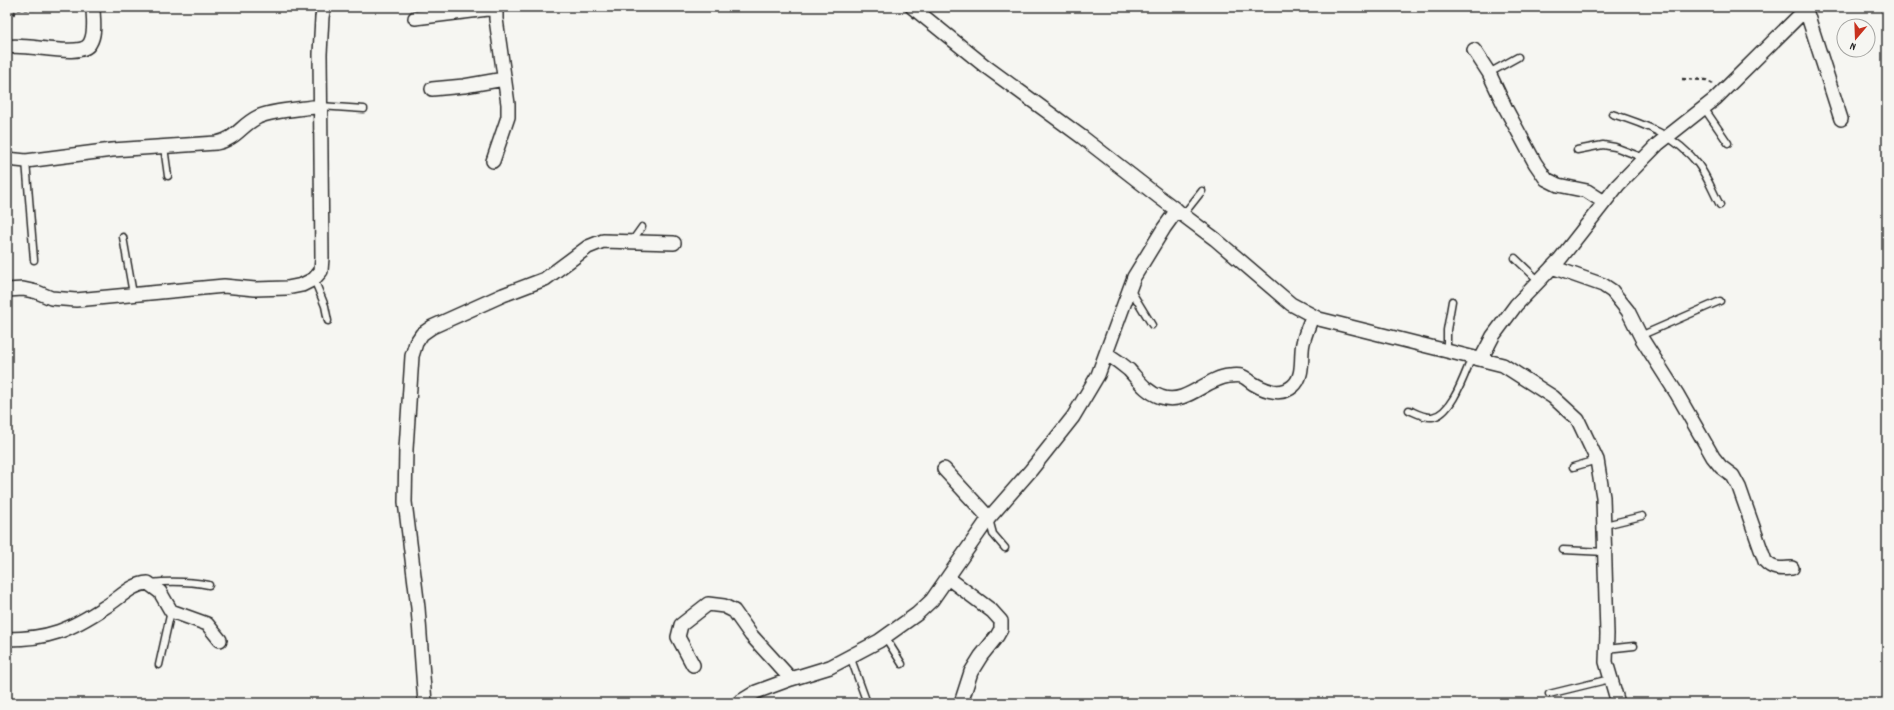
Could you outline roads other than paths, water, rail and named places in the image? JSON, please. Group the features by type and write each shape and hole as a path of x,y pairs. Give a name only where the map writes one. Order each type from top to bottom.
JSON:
{"street":[{"path":"7,47 30,46 68,52 84,49 90,45 93,33 93,7"},
{"path":"7,290 23,289 62,300 224,286 255,289 287,288 302,286 314,278 320,270 322,258 320,106 322,17 324,7"},
{"path":"415,18 496,7 508,117 493,160"},
{"path":"912,7 985,66 1082,137 1216,239 1291,304 1316,318 1503,365 1553,397 1578,420 1597,460 1603,497 1608,634 1606,662 1618,703"},
{"path":"1476,358 1516,305 1552,267 1618,185 1668,136 1722,92 1807,9 1841,119"},
{"path":"1474,50 1489,73 1506,110 1546,179 1558,185 1587,191 1604,202"},
{"path":"432,89 464,86 504,79"},
{"path":"7,159 26,161 112,150 226,141 259,116 320,106"},
{"path":"738,703 756,692 830,667 885,637 917,614 932,600 988,518 1031,470 1073,417 1098,375 1134,278 1164,228 1180,212"},
{"path":"425,703 418,608 405,502 410,383 412,356 416,343 422,334 432,326 503,295 545,279 588,247 603,241 674,243"},
{"path":"1552,267 1603,285 1612,291 1628,311 1640,336 1713,457 1721,467 1733,476 1739,487 1765,561 1770,567 1781,569 1792,568"},
{"path":"1107,354 1119,362 1138,383 1151,393 1162,398 1176,398 1188,394 1227,376 1241,376 1272,392 1286,392 1295,385 1302,360 1302,344 1316,318"},
{"path":"944,469 988,518"},
{"path":"948,578 992,610 1001,621 1001,629 997,636 981,656 971,672 961,703"},
{"path":"7,639 32,639 55,634 106,607 138,585 148,583 160,592 172,611 176,614 207,624 220,640"},
{"path":"693,665 678,637 680,628 686,620 708,604 718,604 734,611 751,634 791,679"}],"lane":[{"path":"1885,7 1887,16"},
{"path":"1489,73 1518,57"},
{"path":"320,106 364,109"},
{"path":"1704,108 1728,143"},
{"path":"1612,114 1642,123 1668,136 1698,164 1720,205"},
{"path":"1577,150 1603,145 1615,147 1644,158"},
{"path":"164,147 168,176"},
{"path":"26,161 34,260"},
{"path":"1180,212 1202,191"},
{"path":"631,242 642,227"},
{"path":"123,237 133,294"},
{"path":"1515,258 1539,281"},
{"path":"314,278 325,306 328,321"},
{"path":"1130,289 1152,325"},
{"path":"1640,336 1720,301"},
{"path":"1447,351 1447,330 1452,302"},
{"path":"1409,410 1427,417 1434,417 1444,412 1476,358"},
{"path":"1573,467 1597,460"},
{"path":"1604,525 1642,516"},
{"path":"988,518 993,534 1005,548"},
{"path":"1563,550 1606,552"},
{"path":"148,583 190,581 209,585"},
{"path":"159,665 172,611"},
{"path":"885,637 902,664"},
{"path":"1606,649 1634,646"},
{"path":"850,656 867,703"},
{"path":"1549,694 1610,679"}]}
